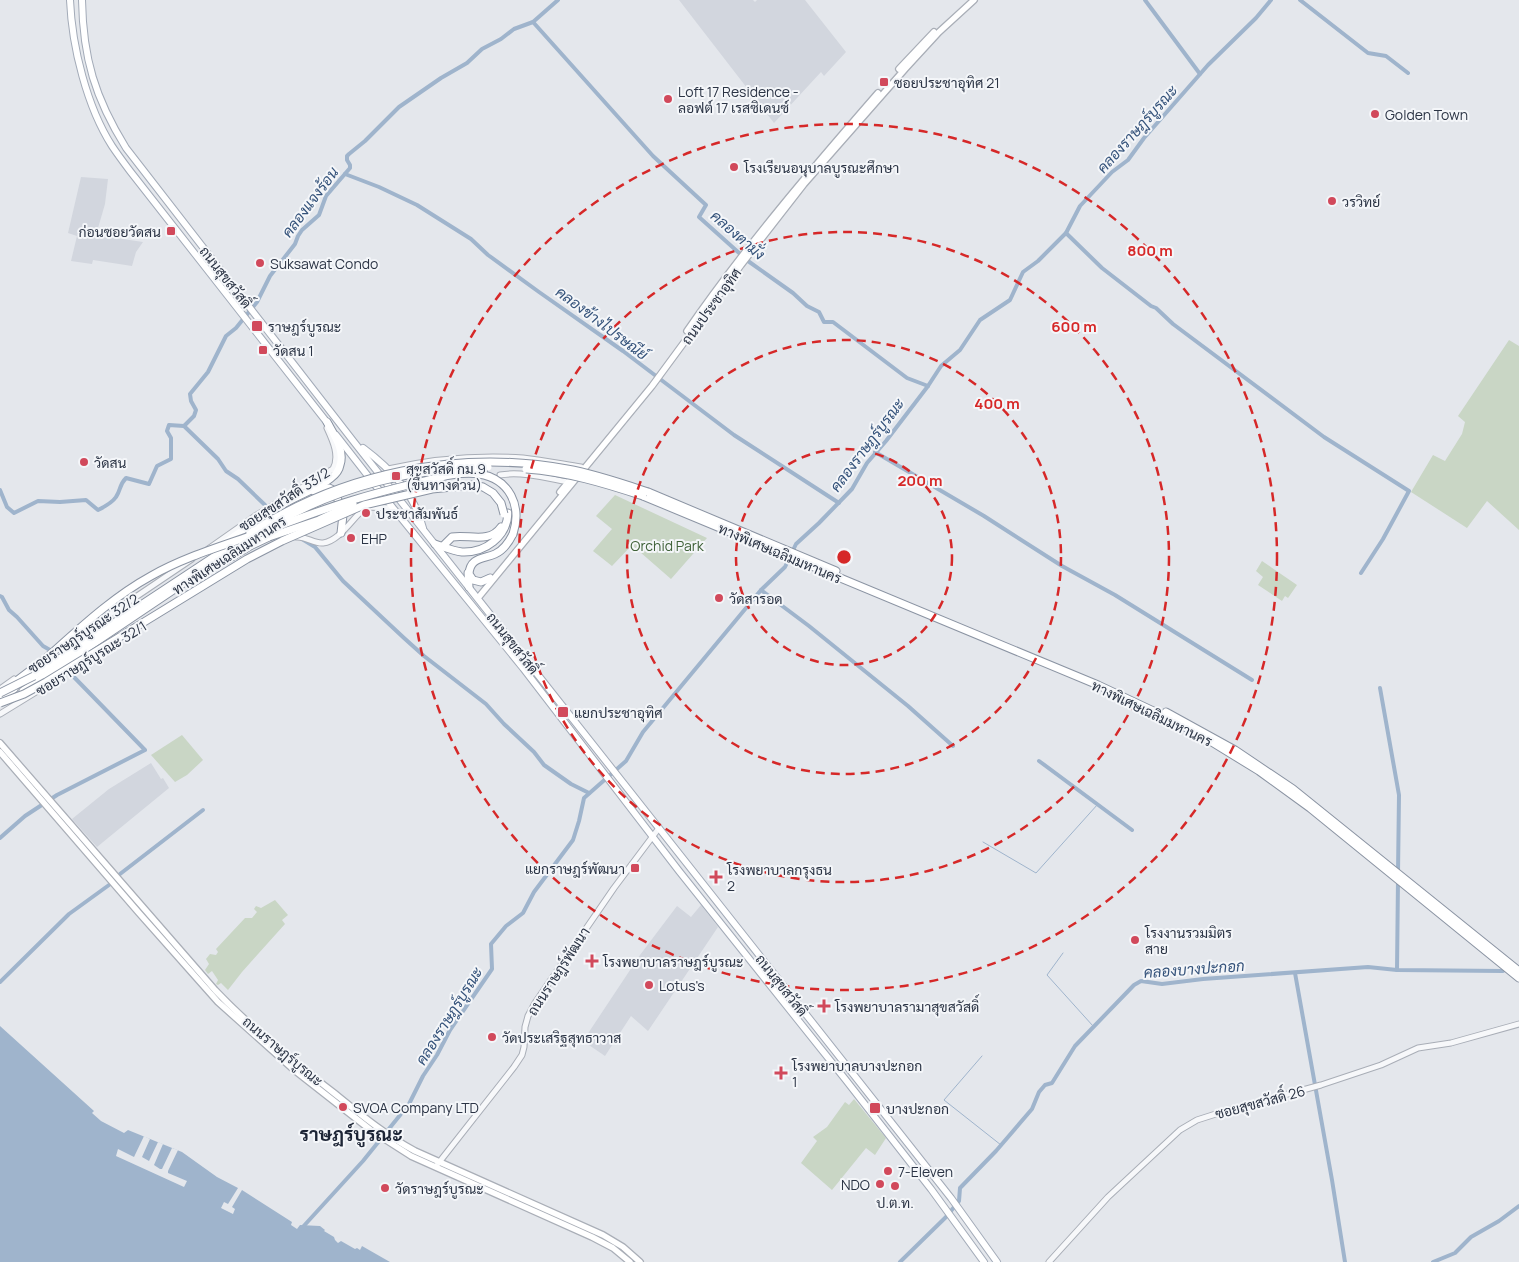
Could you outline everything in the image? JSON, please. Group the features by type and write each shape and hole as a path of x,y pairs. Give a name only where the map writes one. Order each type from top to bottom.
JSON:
{"highway":[{"path":"185,575 253,522 330,479 337,473 341,464 340,448 324,419"},
{"name":"ทางพิเศษเฉลิมมหานคร","path":"0,707 175,586 185,575 288,511 332,491 391,473 443,465 501,463 550,467 586,473 640,490 1102,682 1180,719 1235,750 1293,789 1519,971"},
{"name":"ทางพิเศษเฉลิมมหานคร","path":"0,698 175,586 200,573 245,539 292,515 345,492 387,480 444,470 491,467 542,471 590,480 643,496 1098,685 1202,736 1239,758 1288,792 1519,978"},
{"path":"0,693 36,666 107,606 150,576 189,558 353,500 446,476 467,474 484,475 492,478 502,484 510,493 517,512 513,534 508,544 502,550 476,560 470,568 468,576 469,587"},
{"path":"200,573 269,537 319,520 357,503 437,484 459,482 478,482 494,488 503,498 507,507 506,513 501,528 494,534 486,537 454,536 438,546"},
{"path":"0,702 24,694 46,682 247,559 282,541 364,505 432,489 472,485 484,487 493,493 506,513 506,525 501,535 485,547 472,551 462,552 438,546"},
{"path":"304,493 329,488 335,491 343,515 341,533"},
{"path":"470,568 470,576 476,581 490,578"},
{"path":"0,693 36,679 0,702"}],"main road":[{"name":"ถนนสุขสวัสดิ์","path":"70,0 72,30 81,71 100,124 130,172 393,508 523,668 601,771 943,1205 984,1262"},
{"name":"ถนนสุขสวัสดิ์","path":"82,0 85,47 96,90 108,117 126,148 354,442 951,1198 997,1262"},
{"name":"ถนนประชาอุทิศ","path":"747,253 802,180 888,82 936,30 968,0"},
{"name":"ถนนประชาอุทิศ","path":"477,597 657,377 742,259 804,184 884,91 939,32 974,0"},
{"path":"164,214 172,208"},
{"name":"ถนนประชาอุทิศ","path":"477,597 490,578 568,482 657,377"},
{"path":"354,442 388,469 405,490 417,510 424,531"},
{"path":"470,603 477,597"},
{"name":"ถนนราษฎร์บูรณะ","path":"0,743 46,801"},
{"name":"ถนนราษฎร์บูรณะ","path":"0,752 220,995 373,1129 398,1145 598,1240 613,1248 630,1262"},
{"path":"680,871 687,864"},
{"name":"ถนนราษฎร์บูรณะ","path":"437,1164 603,1235 623,1247 640,1262"}],"street":[{"name":"ซอยสุขสวัสดิ์ 33/2","path":"166,578 256,516 333,469 336,454 324,419"},
{"path":"388,469 429,461 492,457 522,458 581,467"},
{"path":"500,475 537,476 568,482"},
{"path":"341,533 366,507 393,508"},
{"name":"ซอยราษฎร์บูรณะ 32/1","path":"0,714 275,545 296,537 323,543 334,539 341,533"},
{"name":"ซอยราษฎร์บูรณะ 32/2","path":"0,689 166,578"},
{"name":"ถนนราษฎร์พัฒนา","path":"437,1164 514,1068 522,1055 525,1027 535,1003 590,922 659,828"},
{"name":"ซอยสุขสวัสดิ์ 26","path":"1049,1262 1108,1198 1186,1125 1222,1112 1321,1086 1381,1065 1418,1048 1451,1043 1519,1024"}],"shaded area":[{"path":"679,0 753,0 755,2 757,0 805,0 846,52 824,76 821,72 774,123"},
{"path":"81,177 108,179 105,204 96,235 143,242 136,252 132,266 93,260 92,264 71,261 77,236 68,233"},
{"path":"151,763 169,788 97,847 72,819 109,789"},
{"name":"Lotus's","path":"701,905 718,927 648,1031 631,1016 605,1056 583,1041 640,955 677,906 691,917"}],"green space":[{"path":"1509,340 1519,346 1519,530 1487,501 1467,528 1411,492 1433,455 1445,461 1462,434 1465,422 1458,416"},
{"name":"Orchid Park","path":"615,495 707,538 671,579 632,545 612,566 593,551 612,529 596,516"},
{"path":"1262,561 1297,585 1288,598 1285,596 1282,601 1258,585 1263,577 1256,571"},
{"path":"182,735 203,760 187,775 175,782 151,755"},
{"path":"275,900 288,915 282,920 285,924 228,990 221,983 216,984 218,980 212,971 208,974 205,970 209,964 206,959 210,954 216,955 218,952 216,949 245,918 252,918 257,912 254,909 256,906 261,908"},
{"path":"854,1099 886,1138 875,1155 866,1148 832,1190 801,1163 817,1141 813,1137 827,1127 845,1102 849,1105"}],"water":[{"path":"0,1026 94,1111 92,1113 101,1121 124,1133 128,1130 182,1152 217,1177 238,1188 228,1204 224,1202 221,1208 233,1214 235,1209 232,1207 242,1190 292,1222 291,1225 297,1229 300,1225 320,1226 334,1237 338,1243 341,1241 360,1250 362,1246 390,1262 0,1262"}],"pier":[{"path":"144,1136 150,1139 142,1157 149,1161 158,1142 163,1144 154,1165 160,1169 162,1169 172,1148 178,1150 168,1173 187,1181 184,1187 116,1156 118,1149 134,1157"}],"waterway":[{"name":"คลองแจงร้อน","path":"0,490 7,507 14,513 38,501 86,500 98,510 108,505 114,499 126,478 149,484 157,466 171,459 171,438 167,431 169,425 184,426 194,416 196,410 191,401 190,394 208,372 226,336 236,328 257,302 270,276 295,244 302,230 319,215 326,196 350,168 347,156 399,107 441,78 467,63 482,49 501,39 514,29 533,22 558,0"},
{"path":"1145,0 1200,74"},
{"name":"คลองราษฎร์บูรณะ","path":"301,1229 363,1161 409,1104 450,1030 492,969 491,944 506,926 523,913 534,892 573,840 584,798 626,761 643,732 761,590 785,567 796,544 852,489 867,463 928,386 941,366 960,350 980,320 1010,300 1023,272 1038,261 1066,233 1080,206 1112,172 1128,160 1144,138 1208,65 1256,18 1271,0"},
{"path":"1300,0 1368,53 1386,56 1408,73"},
{"name":"คลองตามั่ง","path":"533,22 653,156 706,205 699,217 748,261 793,293 807,306 819,312 824,322 833,322 907,378 928,386"},
{"name":"คลองข้างไปรษณีย์","path":"345,174 379,187 417,205 471,239 488,255 623,351 734,435 839,503"},
{"path":"1066,233 1102,268 1156,308 1173,324 1324,437 1409,491 1383,539 1361,573"},
{"path":"184,426 218,459 226,471 238,479 265,505"},
{"path":"875,452 984,516 1062,566 1115,595 1252,680"},
{"path":"302,539 315,547 343,581 424,656 486,704 534,752 544,765 571,784 589,793"},
{"path":"761,590 908,706 953,746"},
{"path":"0,596 9,610 43,646 50,650"},
{"path":"0,838 25,816 57,795 145,750 71,674"},
{"path":"1380,688 1399,795 1398,873"},
{"path":"1039,761 1132,830"},
{"path":"983,842 1036,873 1098,804"},
{"path":"120,874 203,810"},
{"path":"1397,970 1398,880"},
{"path":"0,982 69,914 109,885"},
{"path":"1063,953 1047,975 1093,1026"},
{"name":"คลองบางปะกอก","path":"900,1262 946,1217 959,1201 960,1188 996,1151 1032,1109 1039,1092 1045,1085 1052,1083 1075,1046 1134,985 1141,981 1162,984 1203,979 1368,967 1397,970 1503,971"},
{"path":"1295,973 1345,1262"},
{"path":"982,1056 944,1100 1001,1145"},
{"path":"1433,1262 1455,1253 1471,1237 1499,1221 1519,1206"}],"place":[{"name":"ซอยประชาอุทิศ 21","path":"884,82"},
{"name":"Loft 17 Residence - ลอฟต์ 17 เรสซิเดนซ์","path":"668,99"},
{"name":"Golden Town","path":"1375,114"},
{"name":"โรงเรียนอนุบาลบูรณะศึกษา","path":"734,167"},
{"name":"วรวิทย์","path":"1332,201"},
{"name":"ก่อนซอยวัดสน","path":"171,231"},
{"name":"Suksawat Condo","path":"260,263"},
{"name":"ราษฎร์บูรณะ","path":"257,326"},
{"name":"วัดสน 1","path":"263,350"},
{"name":"วัดสน","path":"84,462"},
{"name":"สุขสวัสดิ์ กม.9 (ขึ้นทางด่วน)","path":"396,476"},
{"name":"ประชาสัมพันธ์","path":"366,513"},
{"name":"EHP","path":"351,538"},
{"name":"วัดสารอด","path":"719,598"},
{"name":"แยกประชาอุทิศ","path":"563,712"},
{"name":"แยกราษฎร์พัฒนา","path":"635,868"},
{"name":"โรงพยาบาลกรุงธน 2","path":"716,877"},
{"name":"โรงงานรวมมิตร สาย","path":"1135,940"},
{"name":"โรงพยาบาลราษฎร์บูรณะ","path":"592,961"},
{"name":"Lotus's","path":"649,985"},
{"name":"โรงพยาบาลรามาสุขสวัสดิ์","path":"824,1006"},
{"name":"วัดประเสริฐสุทธาวาส","path":"492,1037"},
{"name":"โรงพยาบาลบางปะกอก 1","path":"781,1073"},
{"name":"SVOA Company LTD","path":"343,1107"},
{"name":"บางปะกอก","path":"875,1108"},
{"name":"7-Eleven","path":"888,1171"},
{"name":"NDO","path":"880,1184"},
{"name":"ป.ต.ท.","path":"895,1186"},
{"name":"วัดราษฎร์บูรณะ","path":"385,1188"}],"district":[{"name":"ราษฎร์บูรณะ","path":"351,1134"}]}
